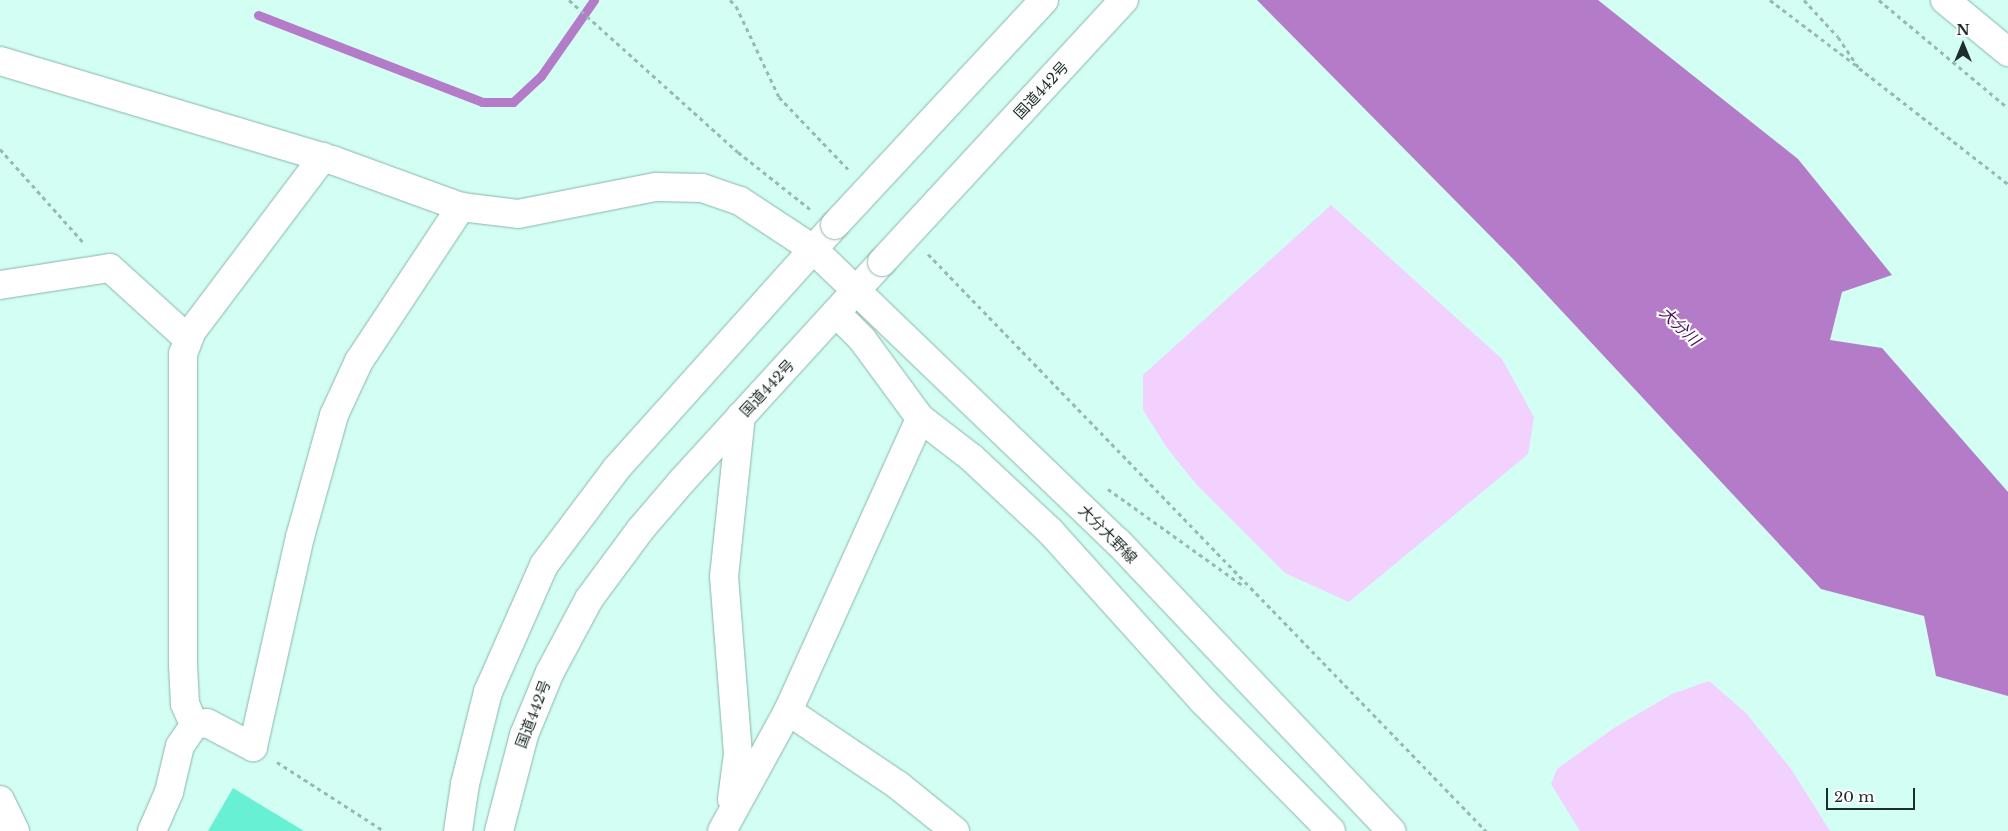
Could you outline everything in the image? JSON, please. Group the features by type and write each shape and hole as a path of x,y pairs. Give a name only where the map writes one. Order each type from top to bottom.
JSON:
{"main road":[{"path":"458,831 465,784 488,692 544,565 616,469 813,249 824,218 1044,0"},
{"name":"国道442号","path":"499,831 524,735 550,672 589,599 640,530 741,416 1124,0"},
{"path":"1945,0 2008,52"},
{"name":"大分大野線","path":"0,61 323,157 461,207 502,214 537,213 650,188 694,187 740,201 813,249 858,289 1118,542 1391,831"},
{"path":"194,725 185,704 183,664 182,362 188,339 323,157"},
{"path":"152,831 169,792 180,746 194,725 208,723 253,747 300,537 334,415 359,361 461,207"},
{"path":"0,285 105,267 114,270 188,339"},
{"path":"836,313 862,339 920,418 972,458 1050,532 1203,701 1331,831"},
{"path":"741,416 724,577 738,754 734,790 722,831 788,711 920,418"},
{"path":"788,711 899,786 955,831"},
{"path":"0,800 15,831"}],"path":[{"path":"570,0 738,152 824,218"},
{"path":"730,0 736,6 779,97 852,174"},
{"path":"1770,0 2008,184"},
{"path":"1804,0 1838,37 1859,68"},
{"path":"1879,0 2008,108"},
{"path":"0,149 105,267"},
{"path":"926,251 1486,831"},
{"path":"253,747 384,831"}],"shaded area":[{"path":"1331,205 1502,359 1534,417 1528,454 1349,602 1285,573 1197,485 1167,448 1143,410 1143,375"},
{"path":"1709,681 1746,713 1791,769 1830,831 1580,831 1551,784 1557,769 1614,728 1672,694"}],"water":[{"name":"大分川","path":"1257,0 1598,0 1798,159 1892,275 1842,292 1830,340 1882,348 2008,492 2008,696 1936,676 1924,616 1821,589 1517,263"}],"building":[{"path":"233,788 304,831 208,831"}],"waterway":[{"path":"258,15 482,102 513,102 541,76 594,0"}]}
